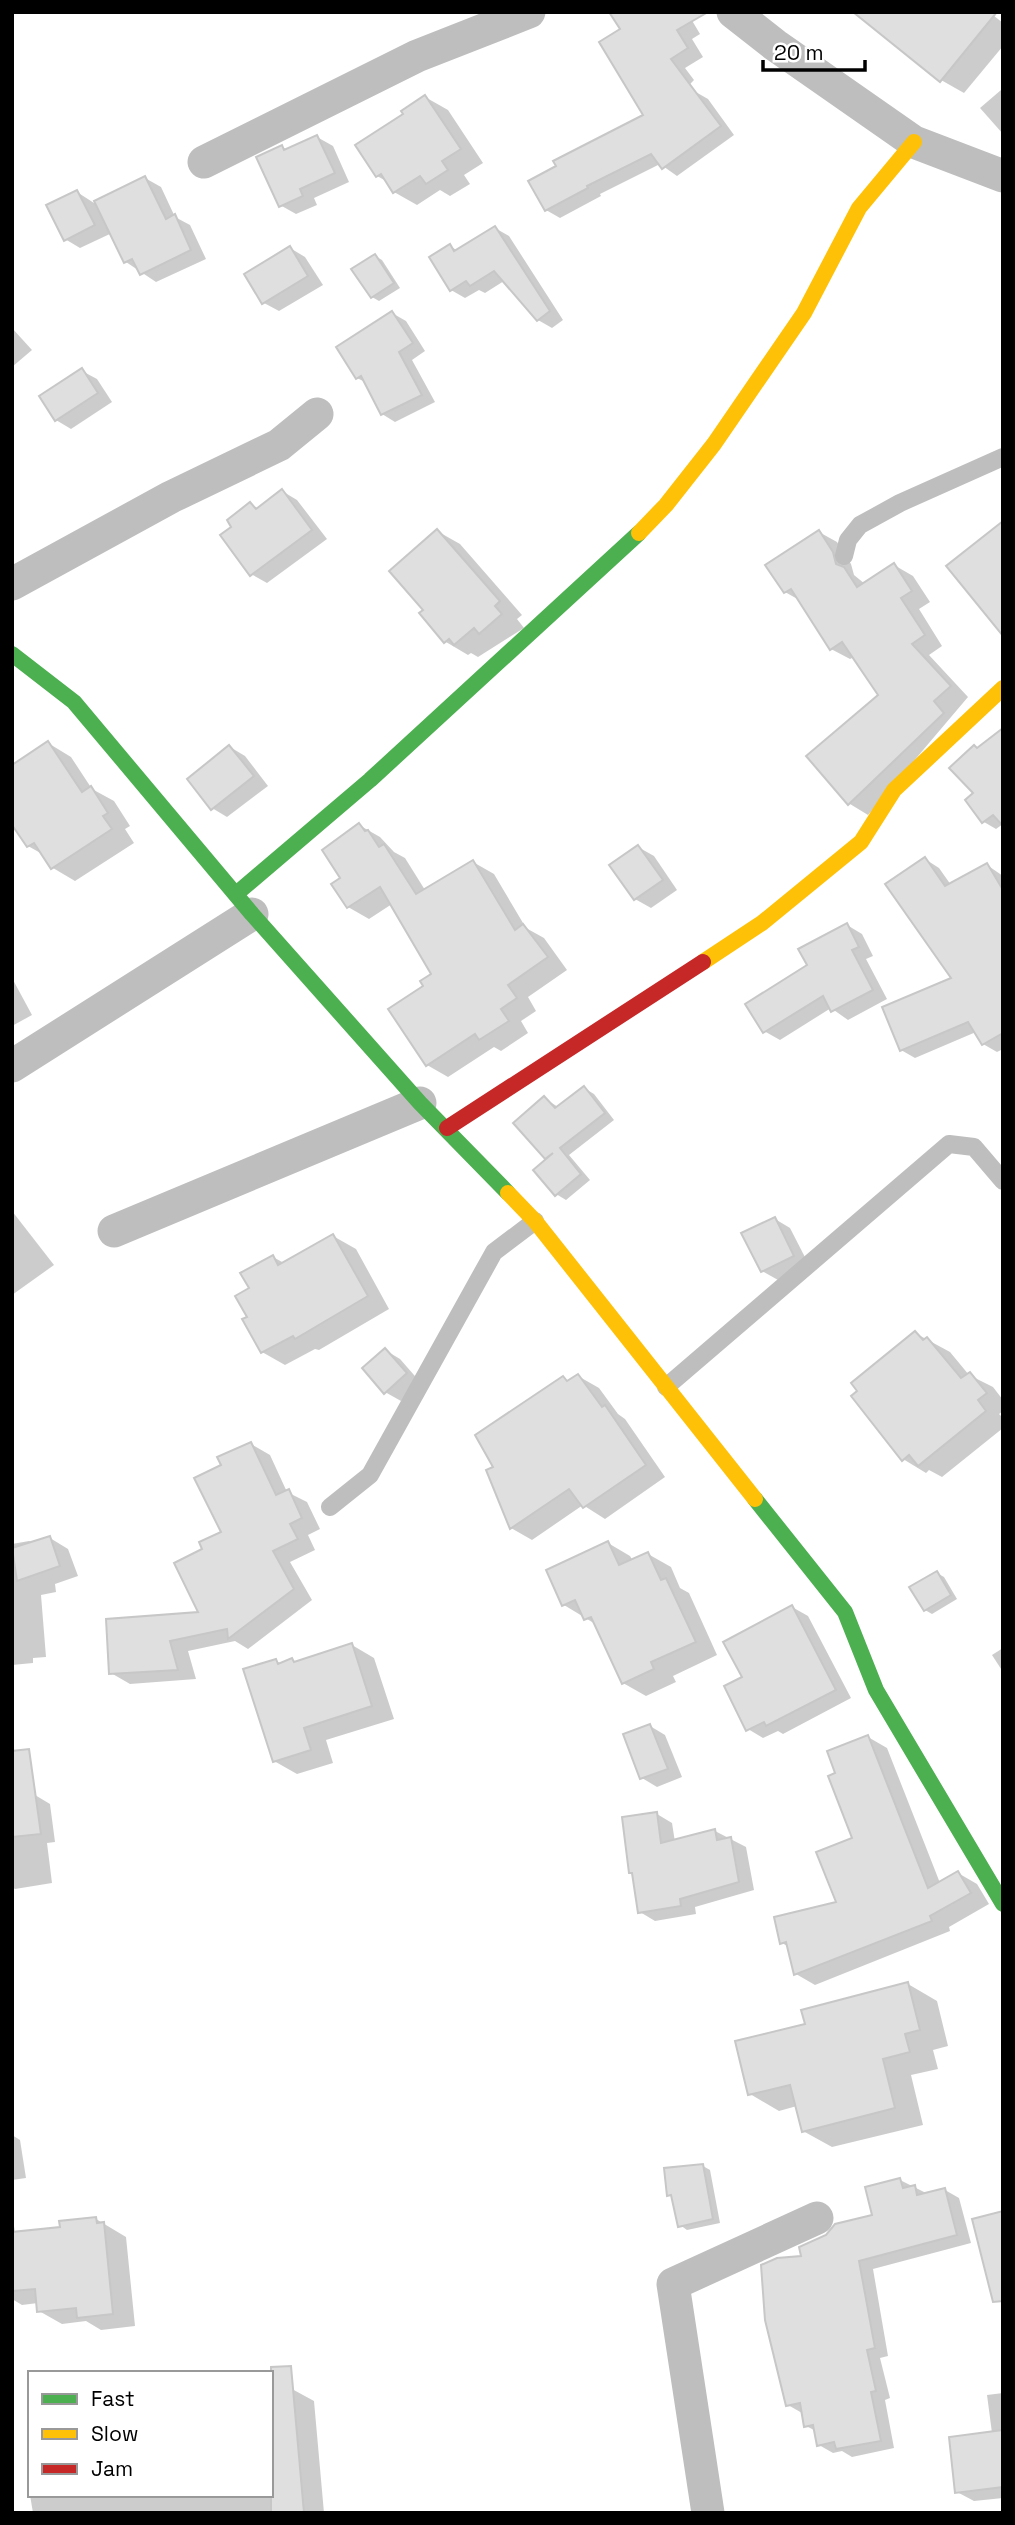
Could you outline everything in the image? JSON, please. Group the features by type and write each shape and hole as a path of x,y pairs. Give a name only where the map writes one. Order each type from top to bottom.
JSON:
{"street":[{"path":"204,162 416,56 528,12"},
{"path":"733,12 775,45 914,142 1003,176"},
{"path":"12,1066 244,904 390,762 626,547 666,505 714,444 804,313 859,208 914,142"},
{"path":"12,584 171,497 279,445 317,414"},
{"path":"12,654 74,702 244,904 420,1103 535,1221 845,1612 876,1690 1003,1904"},
{"path":"447,1128 762,923 861,842 894,790 1003,688"},
{"path":"114,1231 420,1103"},
{"path":"708,2513 673,2284 817,2218"}],"lane":[{"path":"844,556 848,540 860,525 900,503 1003,457"},
{"path":"666,1387 950,1144 974,1147 1003,1181"},
{"path":"330,1507 370,1475 494,1252 535,1221"}],"building":[{"path":"609,12 708,12 677,30 688,48 671,59 721,126 662,169 651,154 587,186 588,188 545,211 528,181 556,166 553,161 643,115 599,42 620,29"},
{"path":"853,12 997,12 940,82"},
{"path":"425,95 461,149 442,161 448,170 426,184 420,176 393,193 381,174 376,177 355,145 403,114 401,111"},
{"path":"317,135 335,173 300,189 303,196 279,207 256,157 282,145 284,150"},
{"path":"145,176 166,219 175,214 191,250 140,275 132,259 124,263 94,201"},
{"path":"77,190 95,225 64,241 46,205"},
{"path":"495,226 550,311 537,321 494,271 470,286 466,281 450,291 429,257 450,244 454,251"},
{"path":"290,246 308,276 262,304 244,274"},
{"path":"375,254 394,283 371,298 351,269"},
{"path":"392,311 413,343 399,352 422,395 381,415 361,376 356,379 336,347"},
{"path":"82,368 98,393 55,421 39,396"},
{"path":"282,489 312,530 250,576 220,535 231,527 227,520 250,502 256,509"},
{"path":"1003,521 1003,636 946,566"},
{"path":"437,529 500,601 495,606 502,614 479,634 474,628 454,645 449,639 444,643 419,613 423,610 389,571"},
{"path":"819,530 833,552 836,564 844,567 857,587 894,563 912,591 901,598 925,635 912,644 951,686 934,701 944,713 848,805 806,756 878,695 842,642 830,650 791,589 784,593 765,565"},
{"path":"1003,728 1003,826 993,815 982,823 965,800 973,793 949,768 974,745 977,748"},
{"path":"48,741 82,792 91,786 108,813 103,816 112,829 51,869 34,843 27,847 12,825 12,765"},
{"path":"229,745 254,776 211,810 187,779"},
{"path":"359,823 365,831 368,830 379,847 384,844 416,894 473,860 515,930 523,924 548,957 508,985 517,998 501,1009 509,1021 479,1040 475,1034 426,1066 388,1009 423,986 420,981 431,974 380,887 347,908 331,884 340,878 322,850"},
{"path":"638,845 663,880 634,900 609,865"},
{"path":"925,857 945,886 987,863 1003,890 1003,1033 982,1045 968,1022 900,1051 882,1007 951,978 885,884"},
{"path":"847,923 859,947 852,950 873,990 831,1012 823,996 763,1033 745,1004 807,965 798,949"},
{"path":"584,1086 605,1113 560,1148 581,1174 555,1196 533,1170 553,1153 545,1159 513,1123 544,1096 555,1108"},
{"path":"775,1217 794,1256 761,1272 741,1233"},
{"path":"333,1234 368,1296 295,1339 293,1336 261,1353 242,1319 247,1317 235,1296 249,1288 240,1273 273,1255 278,1265"},
{"path":"915,1331 923,1340 927,1337 961,1378 970,1372 987,1393 978,1400 986,1411 918,1466 909,1455 902,1461 851,1396 857,1391 851,1383"},
{"path":"385,1348 407,1373 384,1394 362,1368"},
{"path":"578,1374 602,1407 605,1405 646,1465 583,1508 569,1489 510,1529 486,1470 493,1467 475,1435 563,1376 567,1381"},
{"path":"251,1442 276,1495 289,1489 302,1518 290,1524 298,1539 273,1551 294,1589 228,1639 227,1629 170,1641 178,1670 109,1674 106,1619 198,1612 174,1563 202,1549 199,1542 221,1532 194,1478 221,1465 217,1457"},
{"path":"50,1536 60,1566 17,1581 12,1548"},
{"path":"608,1541 619,1565 648,1552 661,1580 666,1578 696,1642 651,1662 654,1669 622,1684 591,1617 584,1620 575,1600 562,1606 546,1570"},
{"path":"937,1571 951,1595 924,1611 909,1587"},
{"path":"792,1605 836,1690 766,1726 764,1722 746,1731 724,1686 742,1677 723,1642"},
{"path":"352,1643 372,1706 304,1728 311,1750 273,1762 243,1669 276,1659 278,1664 292,1658 294,1662"},
{"path":"650,1724 668,1769 640,1779 623,1734"},
{"path":"868,1735 928,1888 958,1871 971,1893 930,1916 932,1921 794,1975 786,1942 780,1944 774,1917 836,1902 816,1852 852,1838 828,1776 835,1773 827,1751"},
{"path":"29,1749 41,1834 12,1837 12,1751"},
{"path":"657,1812 661,1843 715,1829 717,1840 731,1837 739,1882 680,1899 681,1906 638,1913 632,1873 629,1873 622,1817"},
{"path":"908,1982 920,2030 905,2034 910,2052 883,2059 895,2108 802,2132 790,2085 748,2095 735,2041 805,2024 801,2010"},
{"path":"703,2164 713,2219 678,2227 671,2195 667,2196 664,2168"},
{"path":"900,2178 903,2188 915,2185 917,2195 945,2188 957,2235 859,2261 875,2348 867,2350 876,2391 871,2392 881,2441 836,2449 834,2442 817,2446 813,2425 804,2427 800,2403 786,2406 765,2320 761,2265 777,2258 801,2256 799,2247 826,2235 835,2224 872,2215 865,2187"},
{"path":"1003,2211 1003,2301 993,2302 972,2219"},
{"path":"96,2217 97,2223 104,2222 113,2314 77,2318 76,2308 37,2312 35,2289 12,2291 12,2232 60,2227 59,2221"},
{"path":"291,2366 304,2513 271,2513 271,2367"},
{"path":"1003,2430 1003,2487 955,2493 949,2437"}],"traffic: fast":[{"path":"236,894 370,780 639,533"},
{"path":"12,654 74,702 252,914 420,1103 508,1193"},
{"path":"755,1499 845,1612 876,1690 1003,1904"}],"traffic: slow":[{"path":"639,533 666,505 714,444 804,313 859,208 914,142"},
{"path":"703,962 762,923 861,842 894,790 1003,688"},
{"path":"508,1193 535,1221 755,1499"}],"traffic: jam":[{"path":"447,1128 703,962"}]}
